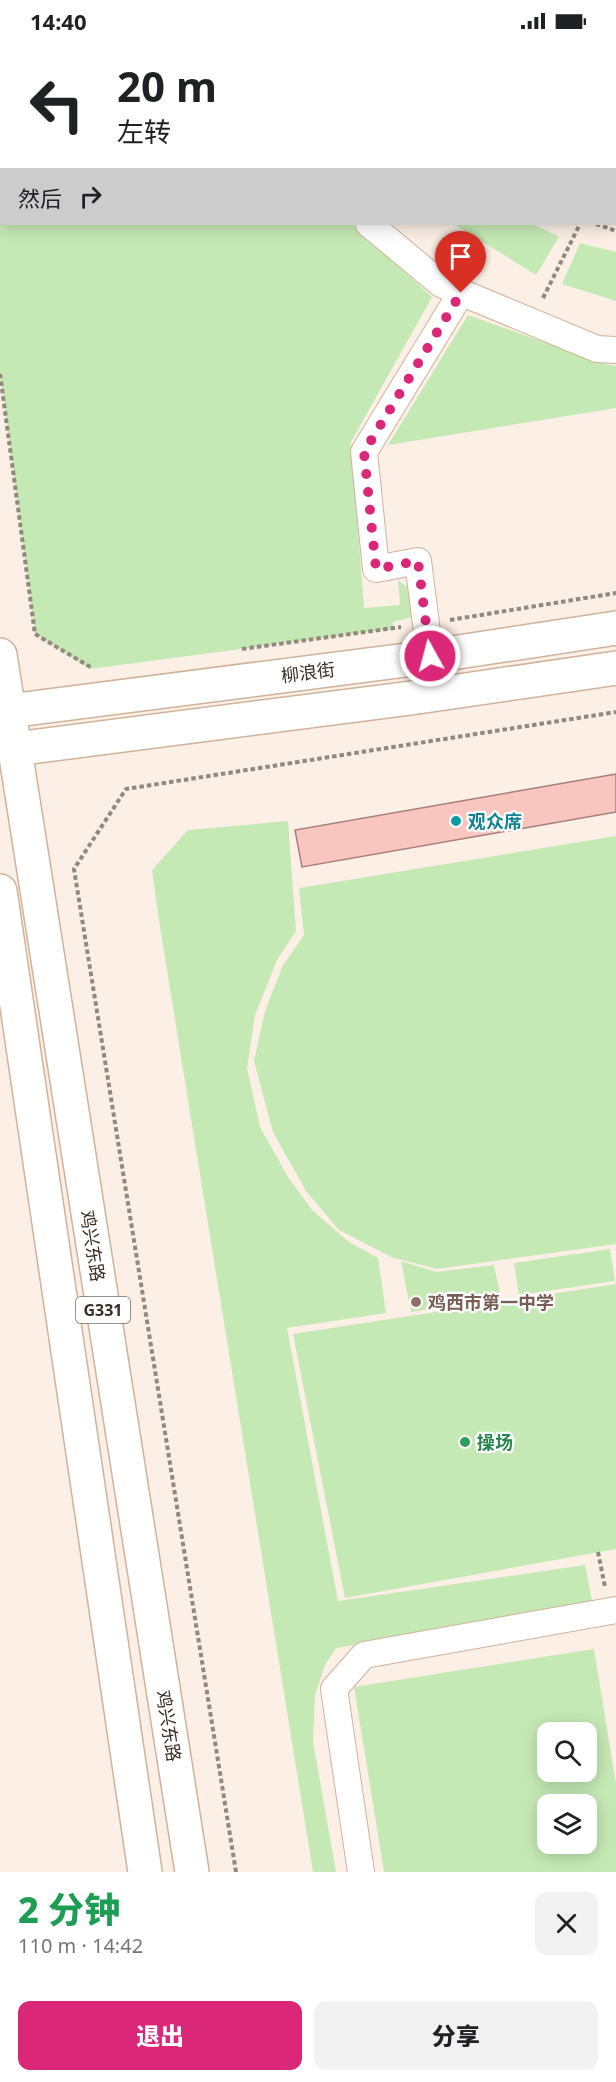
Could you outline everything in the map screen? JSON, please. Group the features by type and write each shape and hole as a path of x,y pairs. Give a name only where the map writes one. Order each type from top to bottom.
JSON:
{"main road":[{"name":"柳浪街","path":"6,729 430,656 616,628"},
{"name":"鸡兴东路","path":"0,655 6,729 192,1872"},
{"path":"6,729 411,698 616,668"},
{"name":"G331","path":"0,891 145,1872"}],"street":[{"path":"370,225 441,284 597,349 616,350"},
{"path":"430,656 418,561 376,569 364,452 461,293"},
{"path":"361,1872 334,1689 364,1655 613,1611"}],"path":[{"path":"532,322 580,225"},
{"path":"599,225 616,231"},
{"path":"0,375 35,634 90,669 102,667"},
{"path":"241,649 426,624 616,593"},
{"path":"236,1872 74,869 126,789 616,712"},
{"path":"598,1552 613,1611"}],"green space":[{"path":"0,225 353,225 432,297 351,442 364,608 400,605 398,580 412,591 416,616 393,622 393,629 90,669 35,634 0,374"},
{"path":"456,225 535,225 559,237 536,275"},
{"path":"580,243 616,252 616,301 562,284"},
{"path":"468,315 616,366 616,408 388,445"},
{"path":"288,821 296,931 277,960 255,1015 247,1068 260,1127 288,1177 312,1210 349,1242 378,1258 386,1313 287,1328 338,1601 585,1565 593,1605 336,1648 325,1665 315,1695 313,1741 336,1872 313,1872 152,870 188,830"},
{"path":"616,836 616,1244 437,1269 391,1257 339,1230 306,1191 273,1132 254,1061 265,1011 283,965 304,935 299,888"},
{"path":"610,1249 615,1281 519,1295 514,1263"},
{"path":"401,1261 436,1272 494,1265 501,1299 411,1312"},
{"name":"操场","path":"616,1284 616,1549 345,1598 293,1334"},
{"path":"594,1649 616,1784 616,1872 384,1872 354,1687"}],"building":[{"name":"观众席","path":"616,774 616,812 302,867 295,830"}],"place":[{"name":"观众席","path":"456,821"},
{"name":"鸡西市第一中学","path":"416,1302"},
{"name":"操场","path":"465,1442"}],"route":[{"path":"430,656 418,561 376,569 364,452 461,293"}]}
